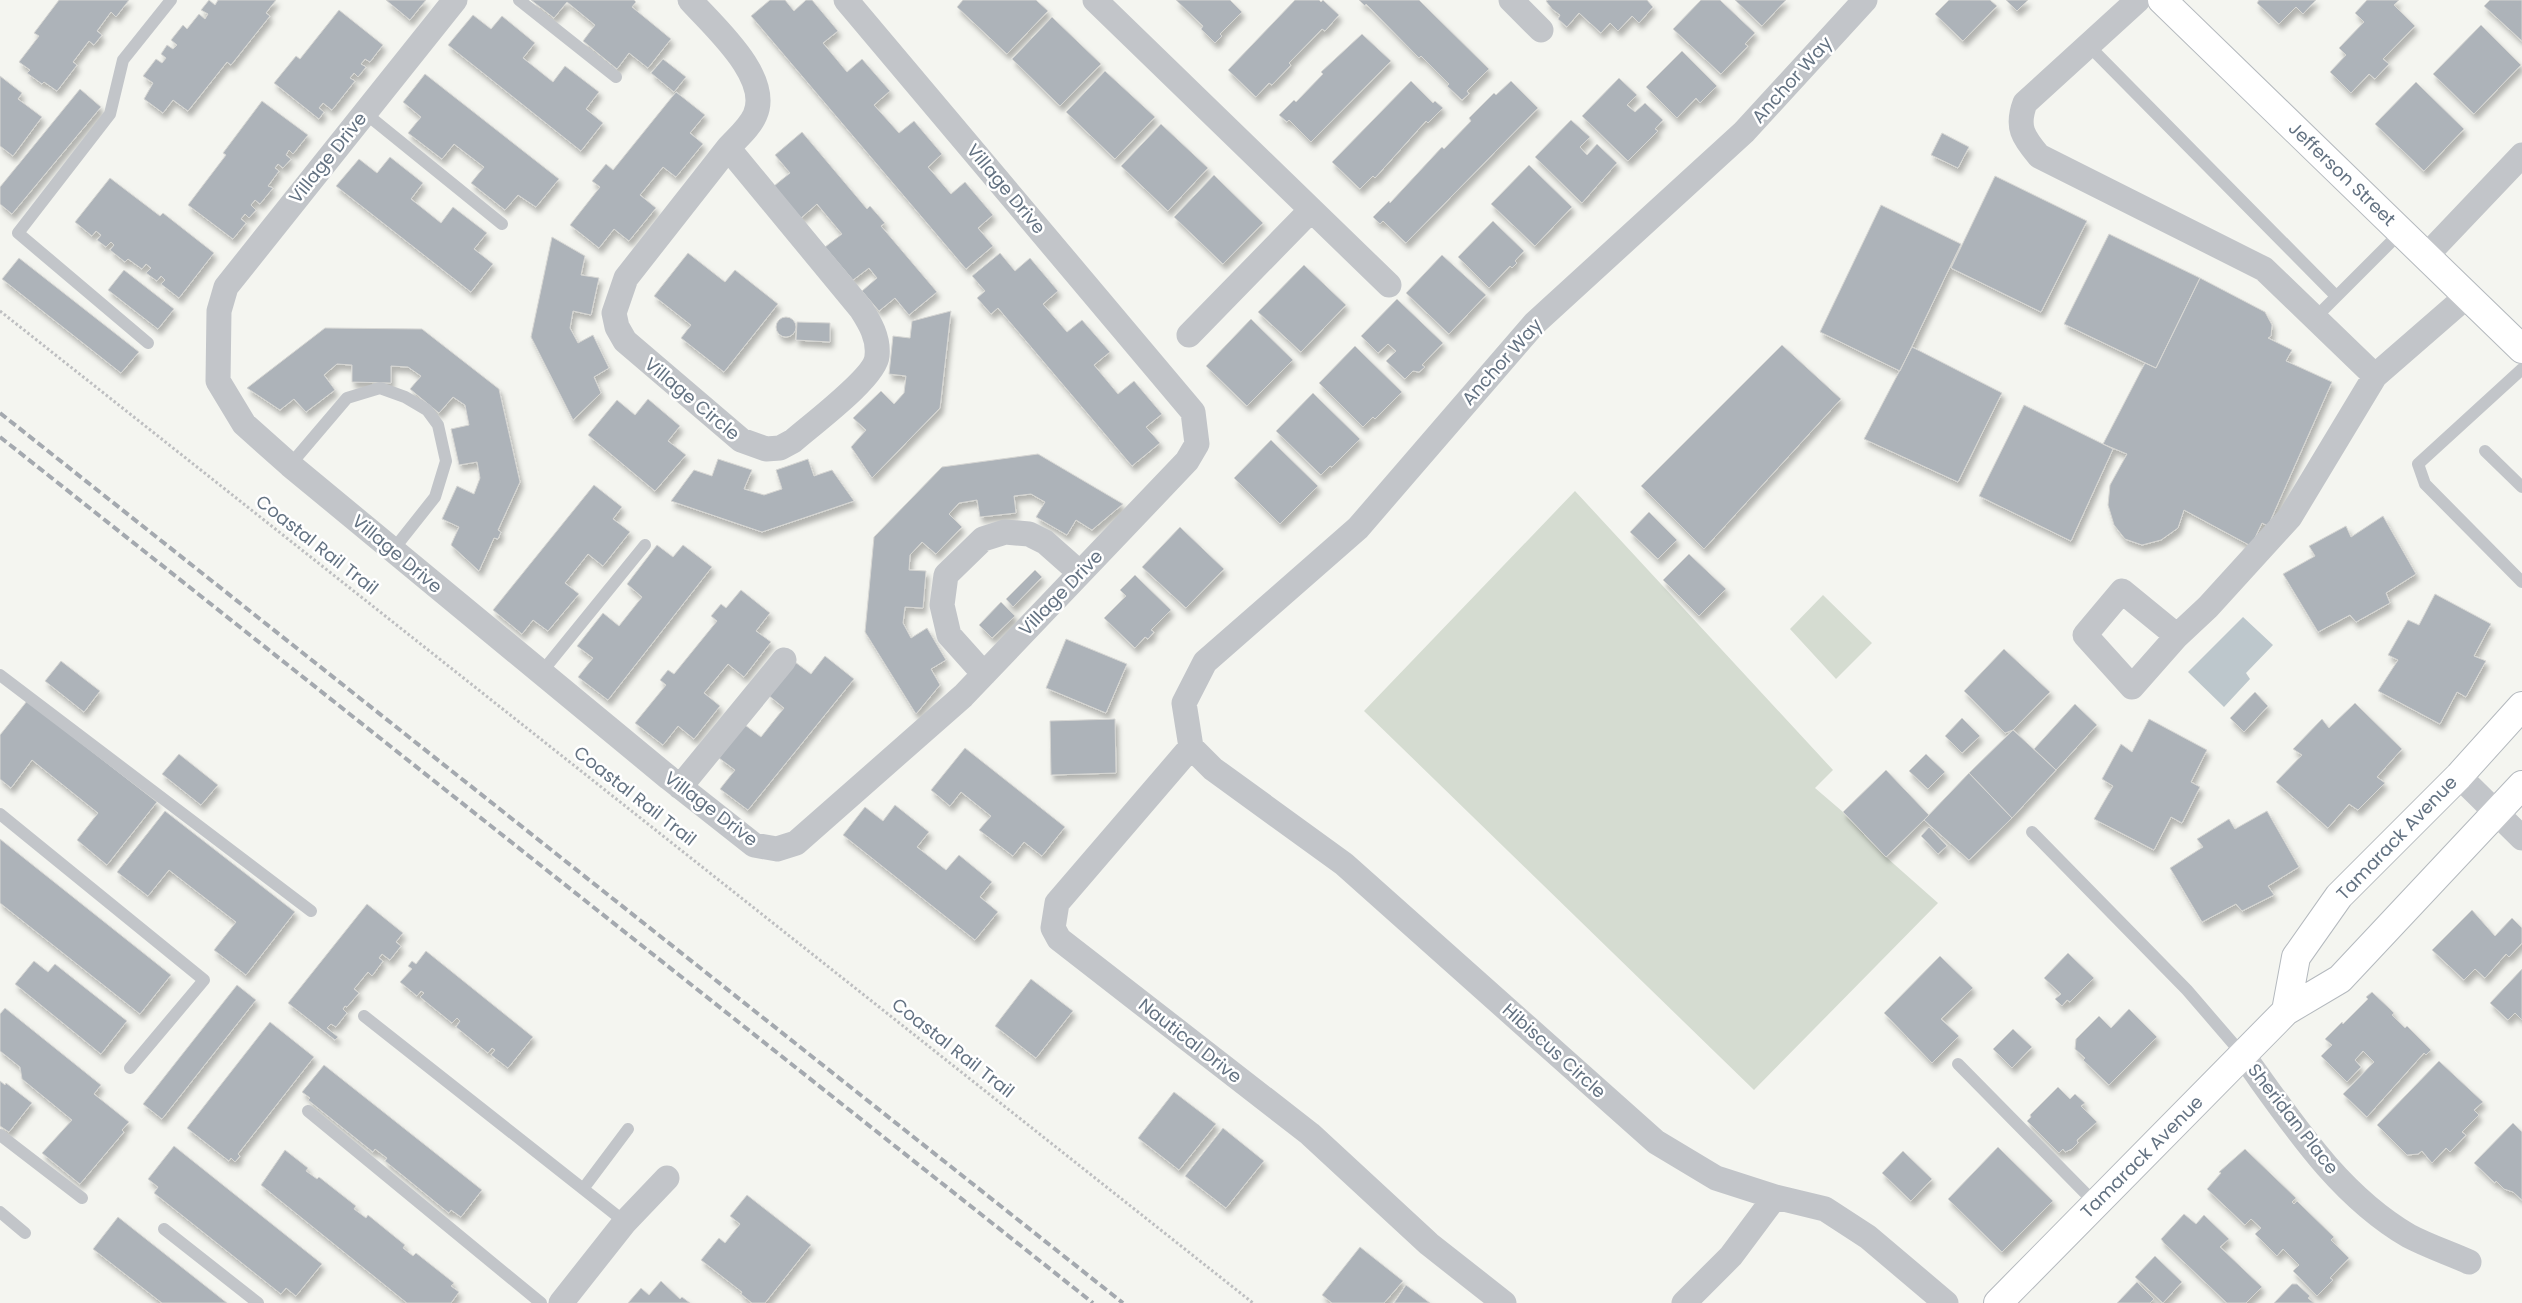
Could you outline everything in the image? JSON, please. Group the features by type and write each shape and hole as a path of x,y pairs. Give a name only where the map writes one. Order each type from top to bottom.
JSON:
{"main road":[{"name":"Jefferson Street","path":"2162,0 2522,349"},
{"name":"Tamarack Avenue","path":"2286,1011 2296,957 2339,896 2458,776 2522,706"},
{"name":"Tamarack Avenue","path":"1998,1303 2286,1011 2340,979 2522,785"}],"street":[{"name":"Village Drive","path":"455,0 226,287 219,311 218,380 244,424 290,464 680,787 754,845 777,849 796,843 963,696 1187,461 1197,444 1193,412 846,0"},
{"name":"Village Circle","path":"690,0 750,68 759,98 755,116 728,148 626,278 614,313 617,327 625,341 741,440 766,449 780,448 793,440 864,379 878,357 876,340 871,324 861,309 728,148"},
{"path":"1095,0 1388,285"},
{"path":"1511,0 1541,30"},
{"name":"Anchor Way","path":"1191,747 1184,703 1205,662 1358,528 1535,323 1744,132 1865,0"},
{"path":"2138,0 2025,103 2020,118 2025,140 2039,156 2264,269 2375,376"},
{"path":"2426,256 2522,155"},
{"path":"1189,335 1311,210"},
{"path":"2176,636 2208,607 2290,517 2375,376 2467,296"},
{"path":"984,674 948,634 942,605 946,575 983,539 1004,532 1029,534 1044,542 1080,573"},
{"path":"680,787 784,660"},
{"name":"Hibiscus Circle","path":"1191,747 1213,769 1344,864 1656,1142 1716,1178 1774,1197 1824,1209 1868,1237 1946,1303"},
{"name":"Nautical Drive","path":"1191,747 1058,902 1053,928 1059,939 1310,1134 1430,1244 1504,1303"},
{"path":"2458,776 2522,838"},
{"name":"Sheridan Place","path":"2243,1055 2314,1153 2352,1193 2410,1236 2469,1262"},
{"path":"561,1303 625,1222 666,1178"},
{"path":"1684,1303 1731,1256 1774,1197"}],"lane":[{"path":"148,343 18,233 110,114 123,60 171,0"},
{"path":"519,0 616,77"},
{"path":"2089,46 2336,296"},
{"path":"365,112 502,224"},
{"path":"2315,318 2401,232"},
{"path":"2522,369 2418,464 2425,484 2522,582"},
{"path":"290,464 347,398 380,388 405,397 427,410 438,425 446,461 436,497 393,550"},
{"path":"2485,451 2522,487"},
{"path":"541,673 645,545"},
{"path":"0,675 311,911"},
{"path":"0,814 204,980 130,1068"},
{"path":"2032,832 2187,990 2243,1055"},
{"path":"364,1016 625,1222"},
{"path":"1958,1064 2096,1204"},
{"path":"308,1110 542,1303"},
{"path":"583,1188 628,1129"},
{"path":"0,1135 82,1198"},
{"path":"0,1212 25,1232"},
{"path":"164,1229 258,1303"}],"path":[{"name":"Coastal Rail Trail","path":"0,311 1253,1303"}],"shaded area":[{"path":"1575,491 1833,770 1815,788 1843,812 1886,857 1938,903 1754,1090 1364,711"},
{"path":"1823,595 1872,643 1836,679 1790,629"},
{"path":"2243,617 2273,645 2246,673 2250,679 2224,707 2188,672"}],"building":[{"path":"59,0 129,0 116,17 111,12 97,31 102,35 94,45 89,41 73,62 77,65 57,91 44,82 42,84 27,73 30,70 19,62 39,36 34,33"},
{"path":"209,0 215,5 218,0 276,0 266,13 270,16 231,65 227,62 188,111 173,100 163,113 144,99 153,83 143,76 156,59 162,63 166,58 161,54 167,45 173,49 177,45 171,40 183,25 187,29 199,14 205,19 208,14 201,10"},
{"path":"386,0 426,0 410,20"},
{"path":"531,0 634,0 636,2 632,7 671,39 648,68 629,53 617,69 583,41 595,25 567,2 554,18"},
{"path":"770,0 785,0 794,11 806,0 812,0 838,31 823,43 847,72 862,59 890,91 874,105 899,133 914,121 942,154 928,167 951,194 965,182 993,215 978,228 993,246 966,269 751,16"},
{"path":"963,0 1036,0 1048,11 1007,54 957,7"},
{"path":"1176,0 1230,0 1242,12 1220,34 1222,36 1215,43 1201,29 1203,26"},
{"path":"1295,0 1319,0 1321,2 1323,0 1339,15 1325,31 1322,29 1289,63 1291,65 1272,85 1269,83 1256,97 1228,70"},
{"path":"1359,0 1419,0 1489,69 1467,91 1469,94 1462,100 1421,56 1419,58 1366,4 1365,6"},
{"path":"1647,0 1653,7 1639,23 1632,16 1618,31 1610,23 1601,33 1579,13 1567,27 1558,19 1560,15 1552,9 1546,1"},
{"path":"1701,0 1720,0 1755,33 1745,44 1748,46 1721,74 1673,29"},
{"path":"1735,0 1786,0 1762,26"},
{"path":"1949,0 1990,0 1997,6 1963,41 1935,14"},
{"path":"2006,0 2028,0 2017,11"},
{"path":"2259,0 2316,0 2303,14 2296,7 2279,24 2257,3"},
{"path":"2367,0 2399,0 2394,5 2415,26 2383,59 2389,64 2375,79 2369,74 2351,93 2330,72 2346,55 2339,48 2364,22 2355,13"},
{"path":"2490,0 2522,0 2522,41 2484,6"},
{"path":"339,10 383,45 370,62 365,59 361,64 366,67 358,77 354,73 350,78 355,81 332,110 323,103 319,108 324,112 319,119 274,83 296,56 300,59"},
{"path":"473,15 491,29 502,16 535,43 523,58 553,82 565,66 599,92 586,109 603,123 581,151 448,45"},
{"path":"1052,17 1101,64 1060,106 1012,59"},
{"path":"2481,25 2521,65 2474,114 2433,74"},
{"path":"1362,34 1391,61 1311,142 1289,120 1287,122 1279,115 1294,100 1296,102 1323,74 1321,72"},
{"path":"1682,51 1717,86 1700,103 1696,98 1677,118 1646,87"},
{"path":"663,59 686,77 674,92 651,73"},
{"path":"1105,71 1155,117 1115,159 1066,112"},
{"path":"425,74 559,179 536,207 518,195 505,210 471,183 484,167 454,144 442,159 408,133 421,117 403,102"},
{"path":"0,76 22,93 18,99 42,117 13,156 0,146"},
{"path":"1619,78 1637,95 1627,105 1635,112 1645,103 1663,120 1655,129 1658,131 1628,161 1582,116"},
{"path":"1411,81 1433,103 1435,101 1443,108 1428,123 1426,121 1375,178 1373,176 1360,189 1332,162"},
{"path":"1511,81 1538,108 1406,243 1383,221 1380,224 1373,217 1389,201 1390,203 1442,147 1444,149 1471,121 1469,118 1494,93 1496,95"},
{"path":"2416,82 2464,129 2424,171 2375,124"},
{"path":"80,89 101,107 12,214 0,204 0,187"},
{"path":"676,92 705,115 690,133 703,144 676,177 663,167 640,195 656,208 629,241 614,229 599,248 570,225 600,187 592,181 606,164 613,170"},
{"path":"262,101 308,135 293,154 289,150 286,155 291,159 283,168 278,164 275,168 279,171 268,186 273,188 260,204 255,200 251,205 256,210 249,218 245,214 241,219 246,223 233,239 188,205 226,155 223,153"},
{"path":"1571,120 1590,137 1580,147 1587,155 1597,144 1617,163 1582,203 1535,157"},
{"path":"1161,124 1208,168 1168,211 1121,166"},
{"path":"802,132 867,209 870,206 885,223 881,226 937,292 909,315 895,298 879,311 862,291 877,278 869,268 853,280 825,247 842,234 817,204 801,218 774,186 790,173 775,155"},
{"path":"1942,133 1969,147 1958,168 1931,155"},
{"path":"390,157 423,183 411,199 441,223 453,207 487,233 474,249 493,264 471,292 336,186 359,159 377,173"},
{"path":"1529,165 1572,207 1535,246 1491,204"},
{"path":"1214,175 1263,223 1223,264 1174,217"},
{"path":"1995,176 2087,221 2041,312 1951,268"},
{"path":"110,178 160,216 163,213 214,253 179,298 161,284 165,280 161,276 157,281 146,273 151,268 146,264 142,269 128,259 125,262 110,250 114,245 111,242 106,247 97,240 101,235 96,231 92,236 75,222"},
{"path":"1881,205 1961,244 1900,371 1820,332"},
{"path":"1493,221 1524,251 1515,261 1517,263 1512,268 1510,266 1489,288 1458,257"},
{"path":"2109,234 2200,278 2156,368 2064,324"},
{"path":"552,237 585,256 581,275 599,278 591,315 573,311 570,328 578,343 593,335 609,368 594,377 601,393 573,420 531,337"},
{"path":"688,253 725,282 735,270 778,304 724,372 681,338 691,325 654,296"},
{"path":"1000,253 1015,271 1030,258 1058,291 1043,304 1067,332 1082,320 1110,352 1094,365 1118,394 1134,381 1162,414 1146,427 1160,443 1132,466 998,308 991,314 977,298 985,291 972,276"},
{"path":"1442,255 1486,295 1449,334 1406,293"},
{"path":"19,258 139,352 121,373 2,279"},
{"path":"1304,265 1346,305 1301,352 1258,312"},
{"path":"124,270 174,309 158,329 108,290"},
{"path":"2200,278 2265,312 2272,325 2271,336 2268,338 2292,350 2286,361 2332,382 2268,526 2262,523 2251,546 2184,510 2178,528 2161,540 2142,545 2125,539 2114,525 2108,505 2110,485 2127,454 2103,444 2145,363 2156,368"},
{"path":"1397,299 1443,343 1422,365 1425,367 1419,372 1413,371 1405,379 1386,361 1396,351 1388,344 1378,353 1361,336"},
{"path":"951,311 940,408 872,478 851,447 866,430 853,418 881,391 894,404 904,393 906,376 889,374 893,336 910,338 912,321"},
{"path":"782,317 790,317 796,323 796,331 790,337 782,337 776,331 776,323"},
{"path":"1251,319 1293,360 1247,406 1206,366"},
{"path":"797,322 830,323 830,342 796,340"},
{"path":"325,328 422,329 499,389 520,482 498,530 501,532 498,539 494,538 479,571 451,545 459,527 442,519 457,486 474,494 480,478 477,462 459,465 451,429 469,425 465,405 453,397 439,413 410,389 421,376 408,367 391,366 391,383 352,382 352,365 337,364 324,375 335,390 306,412 294,399 280,410 247,388"},
{"path":"1782,345 1841,399 1704,549 1641,486"},
{"path":"1355,346 1402,392 1375,419 1373,417 1363,427 1319,383"},
{"path":"1912,347 2002,393 1958,482 1864,439"},
{"path":"1313,393 1360,439 1332,467 1330,466 1321,475 1276,431"},
{"path":"648,399 680,426 668,441 686,455 655,491 588,435 617,400 635,415"},
{"path":"2024,405 2113,449 2071,541 1979,496"},
{"path":"1271,440 1318,486 1280,524 1234,478"},
{"path":"1038,454 1123,504 1092,530 1076,520 1067,535 1036,517 1045,502 1031,494 1014,496 1016,513 980,517 977,500 959,503 949,514 962,527 936,554 922,542 910,555 909,570 926,571 923,608 905,607 903,623 911,638 927,628 946,660 931,669 940,685 916,714 865,632 874,537 942,467"},
{"path":"718,459 752,470 744,489 764,495 782,489 776,470 808,459 814,476 832,470 854,501 762,532 671,501 694,470 712,476"},
{"path":"594,485 622,507 613,519 630,532 603,566 588,554 565,583 579,594 548,631 533,620 522,634 493,610"},
{"path":"1649,512 1677,540 1658,559 1630,532"},
{"path":"2383,516 2416,574 2386,593 2390,603 2356,622 2350,615 2318,632 2283,574 2315,556 2309,546 2346,526 2351,537"},
{"path":"1180,527 1224,569 1186,608 1142,567"},
{"path":"657,545 673,557 683,545 712,567 608,700 578,677 593,658 577,646 603,613 619,626 642,597 627,584"},
{"path":"1689,554 1726,589 1699,616 1663,580"},
{"path":"1035,570 1042,577 1013,607 1006,599"},
{"path":"1135,575 1171,610 1151,630 1154,632 1148,639 1145,637 1135,648 1104,618 1126,596 1120,590"},
{"path":"741,590 770,613 756,631 771,642 744,677 728,664 704,693 720,706 694,739 678,726 663,745 635,723 666,685 660,680 668,670 674,674 717,621 711,616 721,604 726,608"},
{"path":"2435,594 2491,624 2474,656 2486,661 2466,697 2457,692 2440,724 2378,691 2398,660 2388,655 2408,620 2419,625"},
{"path":"1001,602 1015,616 992,638 979,625"},
{"path":"1066,639 1127,664 1106,713 1046,688"},
{"path":"2004,649 2050,692 2013,730 2005,733 1964,691"},
{"path":"825,656 854,679 748,810 720,789 735,770 719,758 745,725 761,737 784,708 768,695 795,662 811,674"},
{"path":"61,661 100,691 84,712 45,681"},
{"path":"2255,692 2268,706 2244,732 2230,718"},
{"path":"27,701 157,802 107,865 77,840 98,813 32,760 11,788 0,779 0,735"},
{"path":"2355,703 2402,749 2377,777 2385,783 2358,810 2349,804 2328,828 2276,782 2302,755 2293,749 2322,719 2329,728"},
{"path":"2075,704 2097,725 2056,770 2034,749"},
{"path":"1962,718 1980,736 1962,753 1945,736"},
{"path":"1115,719 1116,773 1051,775 1050,721"},
{"path":"2149,719 2207,750 2191,782 2200,787 2182,823 2171,817 2154,850 2094,819 2113,786 2102,779 2121,744 2132,752"},
{"path":"2013,730 2056,770 2012,818 1969,773"},
{"path":"965,748 1065,827 1042,856 1024,842 1013,856 979,830 991,816 961,792 950,806 931,790"},
{"path":"179,754 218,785 201,805 162,774"},
{"path":"1926,754 1945,772 1928,789 1909,771"},
{"path":"1886,770 1929,815 1886,857 1843,812"},
{"path":"1969,773 2012,818 1969,860 1924,820"},
{"path":"895,805 929,832 917,847 946,870 959,855 992,882 980,897 998,912 975,940 843,835 865,807 883,821"},
{"path":"165,811 295,912 246,975 214,950 236,922 169,870 148,896 117,872"},
{"path":"2267,811 2299,867 2268,886 2274,895 2242,911 2236,904 2202,922 2170,868 2203,847 2197,839 2229,819 2235,829"},
{"path":"1929,827 1947,846 1938,854 1921,836"},
{"path":"0,839 171,975 140,1014 0,903"},
{"path":"367,904 403,933 396,942 401,946 390,960 382,954 379,958 383,961 372,976 368,972 354,989 359,993 343,1009 347,1013 336,1027 331,1024 327,1028 338,1037 335,1040 288,1003"},
{"path":"2472,910 2495,936 2512,918 2522,928 2522,943 2509,957 2506,954 2485,978 2475,969 2464,980 2432,950"},
{"path":"426,951 533,1037 508,1068 491,1055 495,1050 492,1048 488,1053 456,1027 460,1021 457,1018 452,1023 420,997 424,993 421,991 417,996 400,982 412,969 408,966 412,961 416,964"},
{"path":"2068,953 2094,978 2070,1002 2067,1000 2062,1006 2055,999 2061,994 2044,978"},
{"path":"1940,956 1973,988 1941,1019 1959,1036 1932,1063 1884,1013"},
{"path":"34,961 48,972 55,964 127,1021 101,1054 15,984"},
{"path":"2522,969 2522,1020 2515,1013 2508,1020 2490,1003"},
{"path":"1031,979 1073,1011 1036,1058 995,1026"},
{"path":"237,985 256,1000 162,1119 143,1104"},
{"path":"2372,992 2394,1013 2392,1015 2405,1028 2407,1026 2431,1050 2426,1055 2424,1053 2367,1117 2343,1094 2374,1062 2363,1051 2355,1060 2361,1067 2347,1082 2321,1056 2332,1045 2325,1039 2368,999 2366,997"},
{"path":"5,1008 101,1085 94,1094 129,1122 122,1130 124,1132 80,1184 42,1153 72,1120 22,1079 20,1067 0,1051 0,1014"},
{"path":"2129,1009 2157,1037 2109,1085 2083,1060 2085,1058 2075,1049 2076,1039 2099,1016 2111,1028"},
{"path":"270,1022 314,1057 238,1154 240,1156 235,1162 231,1158 229,1161 187,1128"},
{"path":"2013,1029 2032,1047 2012,1068 1993,1049"},
{"path":"2439,1061 2483,1102 2474,1110 2479,1115 2462,1132 2466,1135 2450,1152 2446,1148 2432,1163 2422,1151 2418,1154 2407,1155 2377,1125"},
{"path":"324,1065 482,1190 461,1217 451,1210 449,1213 385,1161 387,1158 375,1149 373,1152 308,1100 310,1098 302,1092"},
{"path":"0,1081 5,1085 6,1083 32,1103 9,1132 0,1126"},
{"path":"2058,1087 2070,1099 2075,1094 2085,1103 2081,1106 2097,1122 2077,1140 2078,1143 2072,1149 2065,1152 2063,1149 2059,1153 2027,1121 2031,1117 2030,1115"},
{"path":"1174,1092 1216,1124 1179,1170 1138,1138"},
{"path":"2513,1123 2522,1132 2522,1200 2513,1192 2504,1189 2496,1181 2495,1183 2474,1163"},
{"path":"1223,1128 1264,1161 1226,1208 1185,1176"},
{"path":"174,1146 322,1264 296,1296 286,1288 281,1294 154,1193 158,1187 148,1179"},
{"path":"1998,1147 2053,1201 2002,1252 1948,1199"},
{"path":"2245,1149 2296,1198 2292,1202 2294,1204 2297,1201 2334,1237 2331,1240 2349,1258 2330,1278 2333,1280 2317,1296 2293,1271 2299,1265 2283,1249 2277,1256 2255,1234 2261,1228 2251,1219 2245,1225 2207,1189 2221,1173 2219,1172"},
{"path":"285,1150 308,1168 306,1171 317,1179 319,1177 356,1206 354,1209 366,1218 368,1215 405,1245 403,1248 413,1256 416,1253 454,1283 451,1286 459,1292 451,1303 407,1303 261,1185"},
{"path":"1903,1151 1932,1179 1911,1201 1882,1173"},
{"path":"747,1195 811,1245 765,1303 752,1303 741,1294 742,1292 701,1260 719,1238 725,1243 740,1224 730,1216"},
{"path":"2184,1214 2196,1224 2204,1215 2229,1239 2220,1247 2262,1287 2246,1303 2227,1303 2161,1239"},
{"path":"118,1217 227,1303 162,1303 93,1249"},
{"path":"1360,1247 1403,1281 1384,1303 1332,1303 1322,1295"},
{"path":"2155,1256 2182,1282 2163,1303 2135,1277"},
{"path":"661,1281 680,1299 682,1297 690,1303 628,1303 641,1288 649,1295"},
{"path":"2137,1282 2154,1299 2150,1303 2117,1303"},
{"path":"2292,1284 2297,1284 2310,1296 2308,1298 2314,1303 2274,1303"},
{"path":"1406,1285 1430,1303 1394,1303"}],"railway":[{"path":"0,413 1123,1303"},
{"path":"0,437 1093,1303"}]}
